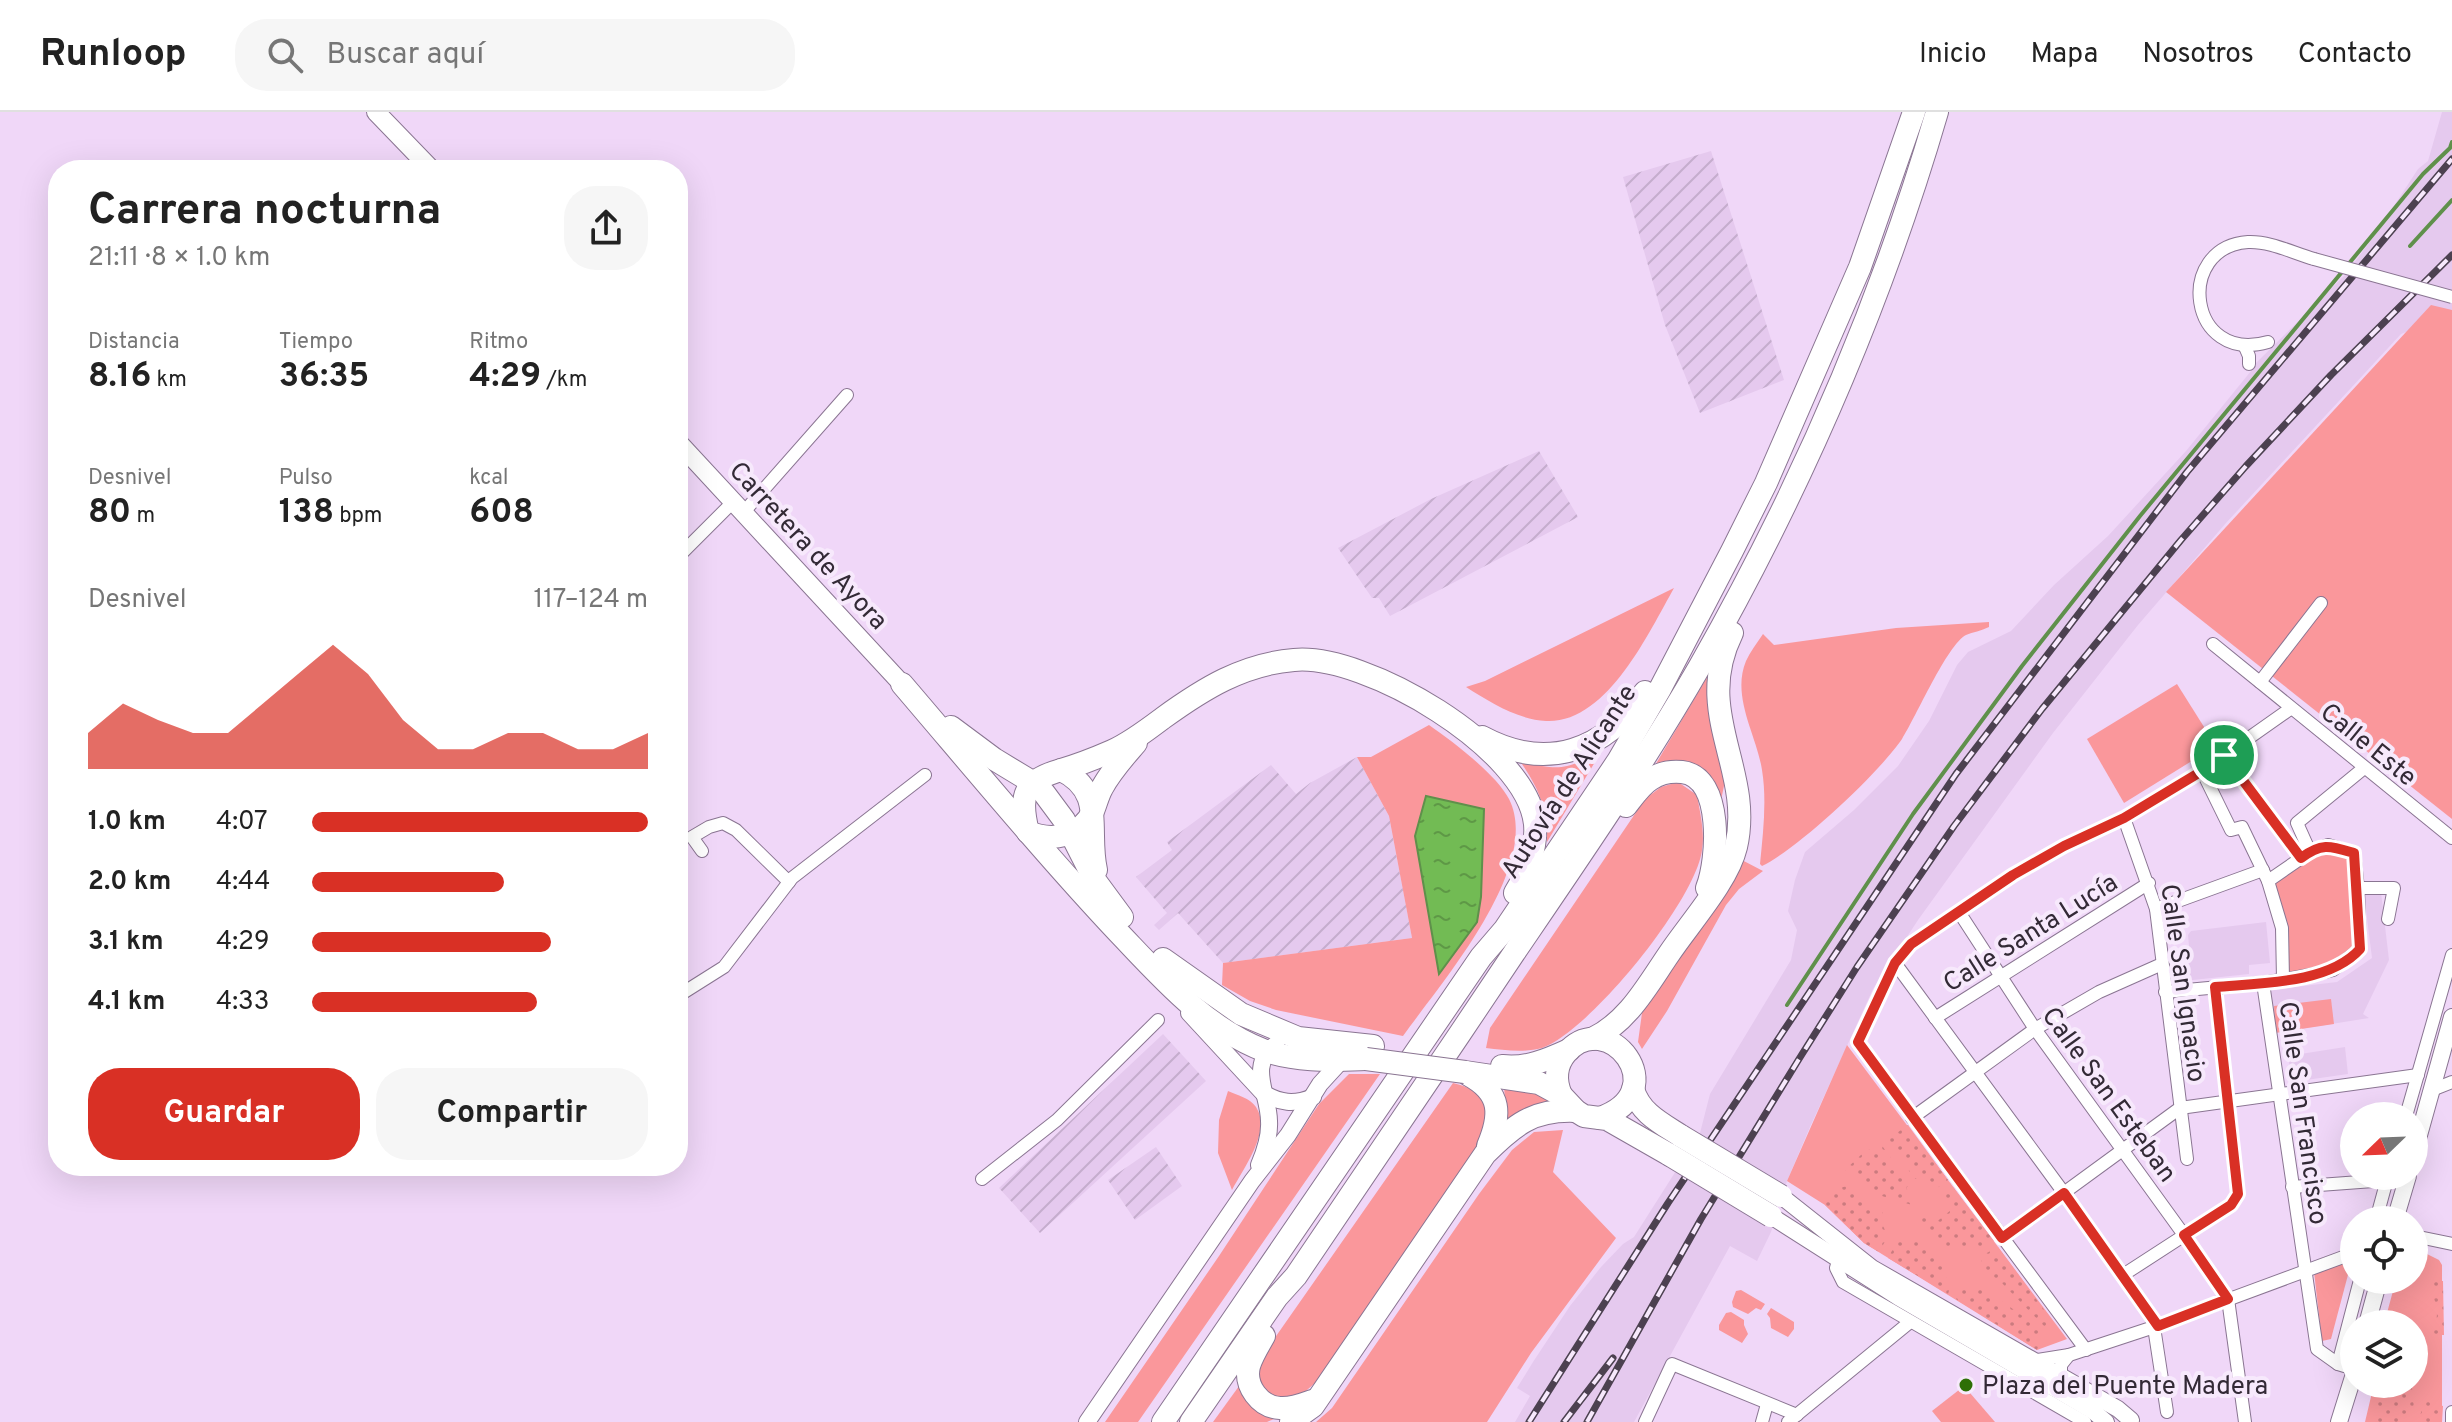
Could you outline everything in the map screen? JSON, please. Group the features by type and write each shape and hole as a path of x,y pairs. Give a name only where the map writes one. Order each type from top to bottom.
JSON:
{"highway":[{"name":"Autovía de Alicante","path":"1163,1422 1481,957 1505,929 1618,761 1660,689 1752,511 1810,386 1860,267 1914,112"},
{"name":"Autovía de Alicante","path":"1191,1422 1277,1297 1296,1276 1600,828 1700,666 1779,516 1824,419 1903,216 1937,112"},
{"path":"1467,1066 1515,1067 1533,1064 1592,1039 1615,1025 1637,1001 1727,870 1736,848 1739,809 1721,724 1719,662 1750,596 1752,568"},
{"path":"1028,832 1023,801 1032,782 1113,750 1148,730 1210,686 1263,665 1296,659 1344,666 1380,678 1498,745 1525,753 1562,753 1586,747 1613,729 1677,654"},
{"path":"902,684 952,728 1032,782 1055,806 1088,870 1142,940 1175,970 1241,1014 1298,1038 1370,1053 1467,1066 1552,1088 1584,1116 1600,1118 1675,1146 1776,1206"},
{"path":"902,684 1028,832 1147,962 1218,1028 1267,1052 1331,1060 1370,1053"},
{"path":"1448,718 1512,773 1530,806 1535,824 1530,860 1521,883 1495,926 1481,957"},
{"path":"1028,832 1050,838 1078,829 1092,813 1111,774 1148,730"},
{"path":"994,759 1071,766"},
{"path":"1071,766 1091,800 1093,856 1104,894"},
{"path":"1600,828 1652,778 1672,772 1695,777 1710,800 1716,847 1709,885 1693,918"},
{"path":"1600,1118 1621,1107 1631,1096 1635,1076 1627,1048 1627,1028 1637,1001"},
{"path":"1592,1039 1606,1040 1630,1060"},
{"path":"1568,1103 1557,1081 1559,1064 1570,1049"},
{"path":"1467,1066 1493,1095 1498,1111 1496,1128 1485,1154"},
{"path":"1633,1089 1636,1100 1675,1146"},
{"path":"1291,1422 1313,1406 1485,1154 1508,1131 1527,1118 1553,1112 1568,1103"},
{"path":"1296,1276 1286,1302 1258,1346 1249,1366 1249,1379 1259,1400 1270,1407 1291,1408 1317,1400"}],"main road":[{"path":"376,112 422,160"},
{"name":"Carretera de Ayora","path":"688,453 902,684"},
{"path":"1147,962 1263,1093 1286,1102 1303,1101 1316,1090"},
{"path":"2428,1104 2452,1017"},
{"path":"1087,1422 1252,1181 1288,1135 1316,1090 1322,1069 1331,1060 1298,1038 1281,1042 1267,1052 1260,1069 1269,1134 1252,1181"},
{"path":"1776,1206 1838,1261 2093,1411 2106,1422"},
{"path":"1776,1206 1872,1268 2118,1409 2130,1421"},
{"path":"2339,1422 2347,1414"}],"street":[{"path":"2268,342 2245,347 2222,337 2204,316 2199,290 2201,279 2210,261 2235,244 2262,243 2452,297"},
{"path":"2245,347 2249,364"},
{"path":"688,549 738,508 847,395"},
{"path":"2260,682 2321,603"},
{"name":"Calle Este","path":"2213,644 2452,838"},
{"path":"2086,1350 1858,1042 1895,963 1911,944 2013,875 2064,846 2124,818 2202,771 2290,709"},
{"path":"2224,755 2306,855"},
{"path":"2306,855 2297,823 2364,768"},
{"path":"2202,771 2231,830 2242,827 2265,875 2282,928 2283,979"},
{"path":"688,990 724,967 789,882 925,775"},
{"name":"Calle San Ignacio","path":"2124,818 2156,909 2187,1159"},
{"path":"702,851 692,837 723,823 736,830 789,882"},
{"path":"2156,909 2265,875 2328,845 2354,853 2360,949 2333,970 2263,983 2165,992"},
{"name":"Calle Santa Lucía","path":"1935,1018 2149,883"},
{"path":"2358,888 2394,888 2388,919"},
{"name":"Calle San Esteban","path":"1959,912 2035,1029 2228,1299"},
{"path":"2410,1102 2452,955"},
{"path":"1895,963 2123,1275 2156,1327 2167,1412"},
{"path":"1912,1118 2035,1029 2099,992 2162,964"},
{"name":"Calle San Francisco","path":"2263,983 2317,1349 2338,1364"},
{"path":"2123,1275 2231,1205 2238,1194 2215,987"},
{"path":"982,1179 1057,1120 1158,1020"},
{"path":"2002,1238 2180,1108 2418,1075"},
{"path":"2432,1090 2452,1082"},
{"path":"2292,1187 2340,1182"},
{"path":"2428,1239 2452,1244"},
{"path":"2031,1361 2069,1355 2156,1327 2340,1259"},
{"path":"1838,1261 1836,1268 1843,1282 2085,1422"},
{"path":"2338,1364 2356,1294"},
{"path":"2228,1299 2245,1422"},
{"path":"1645,1422 1672,1364 1767,1404 1792,1419 1910,1322"},
{"path":"2061,1378 2060,1368 2069,1355"},
{"path":"1762,1422 1767,1404"},
{"path":"2452,1412 2452,1422"}],"shaded area":[{"path":"2442,112 2452,112 2452,314 2401,334 2226,523 2138,625 2053,733 1918,920 1873,989 1810,1127 1757,1261 1730,1246 1634,1422 1515,1422 1530,1396 1517,1388 1570,1306 1601,1267 1634,1237 1700,1133 1710,1094 1791,960 1797,930 1788,911 1805,852 1854,810 1898,766 1929,721 1957,665 1968,652 2011,631 2054,585 2108,536 2186,451 2255,364 2344,276 2418,169 2428,161"},
{"path":"1711,151 1784,380 1700,413 1665,325 1623,177"},
{"path":"2431,305 2452,310 2452,819 2166,592"},
{"path":"1539,451 1578,517 1390,616 1379,598 1372,598 1338,548 1431,499"},
{"path":"1674,588 1624,672 1588,708 1568,718 1546,721 1524,717 1466,687 1485,681"},
{"path":"1989,622 1989,627 1958,641 1891,754 1837,809 1778,857 1762,866 1763,782 1741,688 1746,661 1763,634 1774,645 1896,628"},
{"path":"1709,674 1711,712 1725,781 1719,810 1716,792 1654,767"},
{"path":"2177,684 2216,746 2124,803 2087,739"},
{"path":"1429,725 1461,749 1503,789 1516,826 1512,857 1483,923 1403,1036 1276,1010 1250,1001 1222,985 1223,963 1412,938 1389,816 1357,757 1371,757"},
{"path":"1601,752 1547,842 1541,799 1520,761 1562,767"},
{"path":"1357,757 1389,816 1412,938 1223,963 1178,913 1159,930 1154,925 1167,913 1136,877 1172,850 1167,842 1271,765 1296,794"},
{"path":"1678,782 1697,795 1703,843 1695,872 1661,930 1612,991 1562,1037 1535,1050 1486,1048 1490,1028 1645,799 1661,787"},
{"path":"2326,851 2352,861 2356,951 2328,969 2284,978 2271,885"},
{"path":"1740,859 1763,871 1739,889 1726,905 1667,1011 1642,1049 1638,1042 1642,1013"},
{"path":"2381,892 2389,960 2363,1014 2369,1018 2275,1033 2270,990 2337,982 2372,958 2364,895"},
{"path":"2266,922 2270,963 2249,965 2249,974 2174,982 2171,961 2190,957 2188,935 2191,931"},
{"path":"2331,999 2334,1024 2275,1033 2274,1006"},
{"path":"1163,1034 1206,1081 1040,1233 999,1188"},
{"path":"1847,1045 2067,1339 2037,1350 1864,1243 1825,1205 1787,1181"},
{"path":"2345,1047 2348,1074 2292,1082 2288,1056"},
{"path":"1349,1074 1380,1074 1138,1422 1105,1422 1319,1104"},
{"path":"1453,1083 1473,1090 1483,1100 1486,1135 1315,1383 1294,1398 1281,1398 1269,1393 1258,1377 1265,1352"},
{"path":"1522,1085 1553,1101 1507,1122 1504,1087"},
{"path":"1228,1091 1256,1107 1261,1127 1254,1150 1232,1190 1218,1153 1219,1120"},
{"path":"1908,1125 1948,1180 1937,1188 1924,1174 1915,1179 1887,1140"},
{"path":"1563,1130 1553,1172 1616,1238 1531,1353 1487,1422 1316,1422 1332,1408 1512,1150 1534,1132"},
{"path":"1880,1143 1910,1184 1906,1188 1916,1203 1912,1205 1882,1196 1845,1170"},
{"path":"1156,1147 1182,1186 1135,1220 1108,1180"},
{"path":"1848,1186 1883,1213 1881,1222 1888,1236 1879,1252 1864,1243 1825,1205 1834,1189"},
{"path":"1953,1187 1994,1241 1978,1251 1961,1246 1950,1250 1925,1229 1919,1218 1923,1211 1934,1224 1951,1210 1941,1195"},
{"path":"1916,1237 1946,1262 1945,1274 1951,1284 1948,1294 1888,1258 1898,1240"},
{"path":"1998,1247 2050,1318 2045,1327 1980,1264 1985,1254"},
{"path":"2428,1254 2439,1260 2442,1265 2442,1422 2365,1422 2371,1398 2428,1398 2428,1310 2388,1310 2392,1294 2428,1294"},
{"path":"2340,1261 2340,1294 2343,1294 2331,1339 2322,1341 2314,1272"},
{"path":"2431,1281 2443,1281 2444,1335 2432,1335 2437,1313 2430,1293"},
{"path":"1964,1286 1982,1287 2024,1317 2042,1334 2037,1350 1956,1299"},
{"path":"1741,1290 1765,1304 1761,1310 1756,1308 1748,1314 1733,1307 1736,1291"},
{"path":"1771,1308 1794,1322 1794,1329 1788,1337 1771,1328 1767,1314"},
{"path":"1731,1312 1744,1320 1748,1334 1742,1343 1719,1330 1726,1313"},
{"path":"1242,1382 1283,1415 1267,1422 1213,1422"},
{"path":"1964,1386 1995,1422 1941,1422 1932,1411"},
{"path":"2378,1398 2413,1398 2414,1408 2407,1422 2372,1422"},
{"path":"2426,1401 2443,1406 2442,1422 2417,1422"}],"water":[{"path":"1426,796 1484,809 1481,897 1477,922 1439,974 1415,836"}],"waterway":[{"path":"1787,1005 1913,814 2022,666 2140,516 2452,142"},
{"path":"2410,246 2452,200"}],"railway":[{"path":"1529,1422 1668,1203 1956,774 2187,472 2452,159"},
{"path":"1587,1422 1701,1219 1799,1059 1857,967 1954,826 2042,709 2181,540 2331,375 2452,255"},
{"path":"1564,1422 1613,1358"}],"place":[{"name":"Plaza del Puente Madera","path":"1966,1385"}],"route":[{"path":"2224,755 2301,858 2328,845 2354,853 2360,949 2333,970 2263,983 2215,987 2238,1194 2231,1205 2184,1235 2228,1299 2158,1326 2064,1193 2002,1238 1858,1042 1895,963 1911,944 2013,875 2064,846 2124,818 2224,755"}]}
